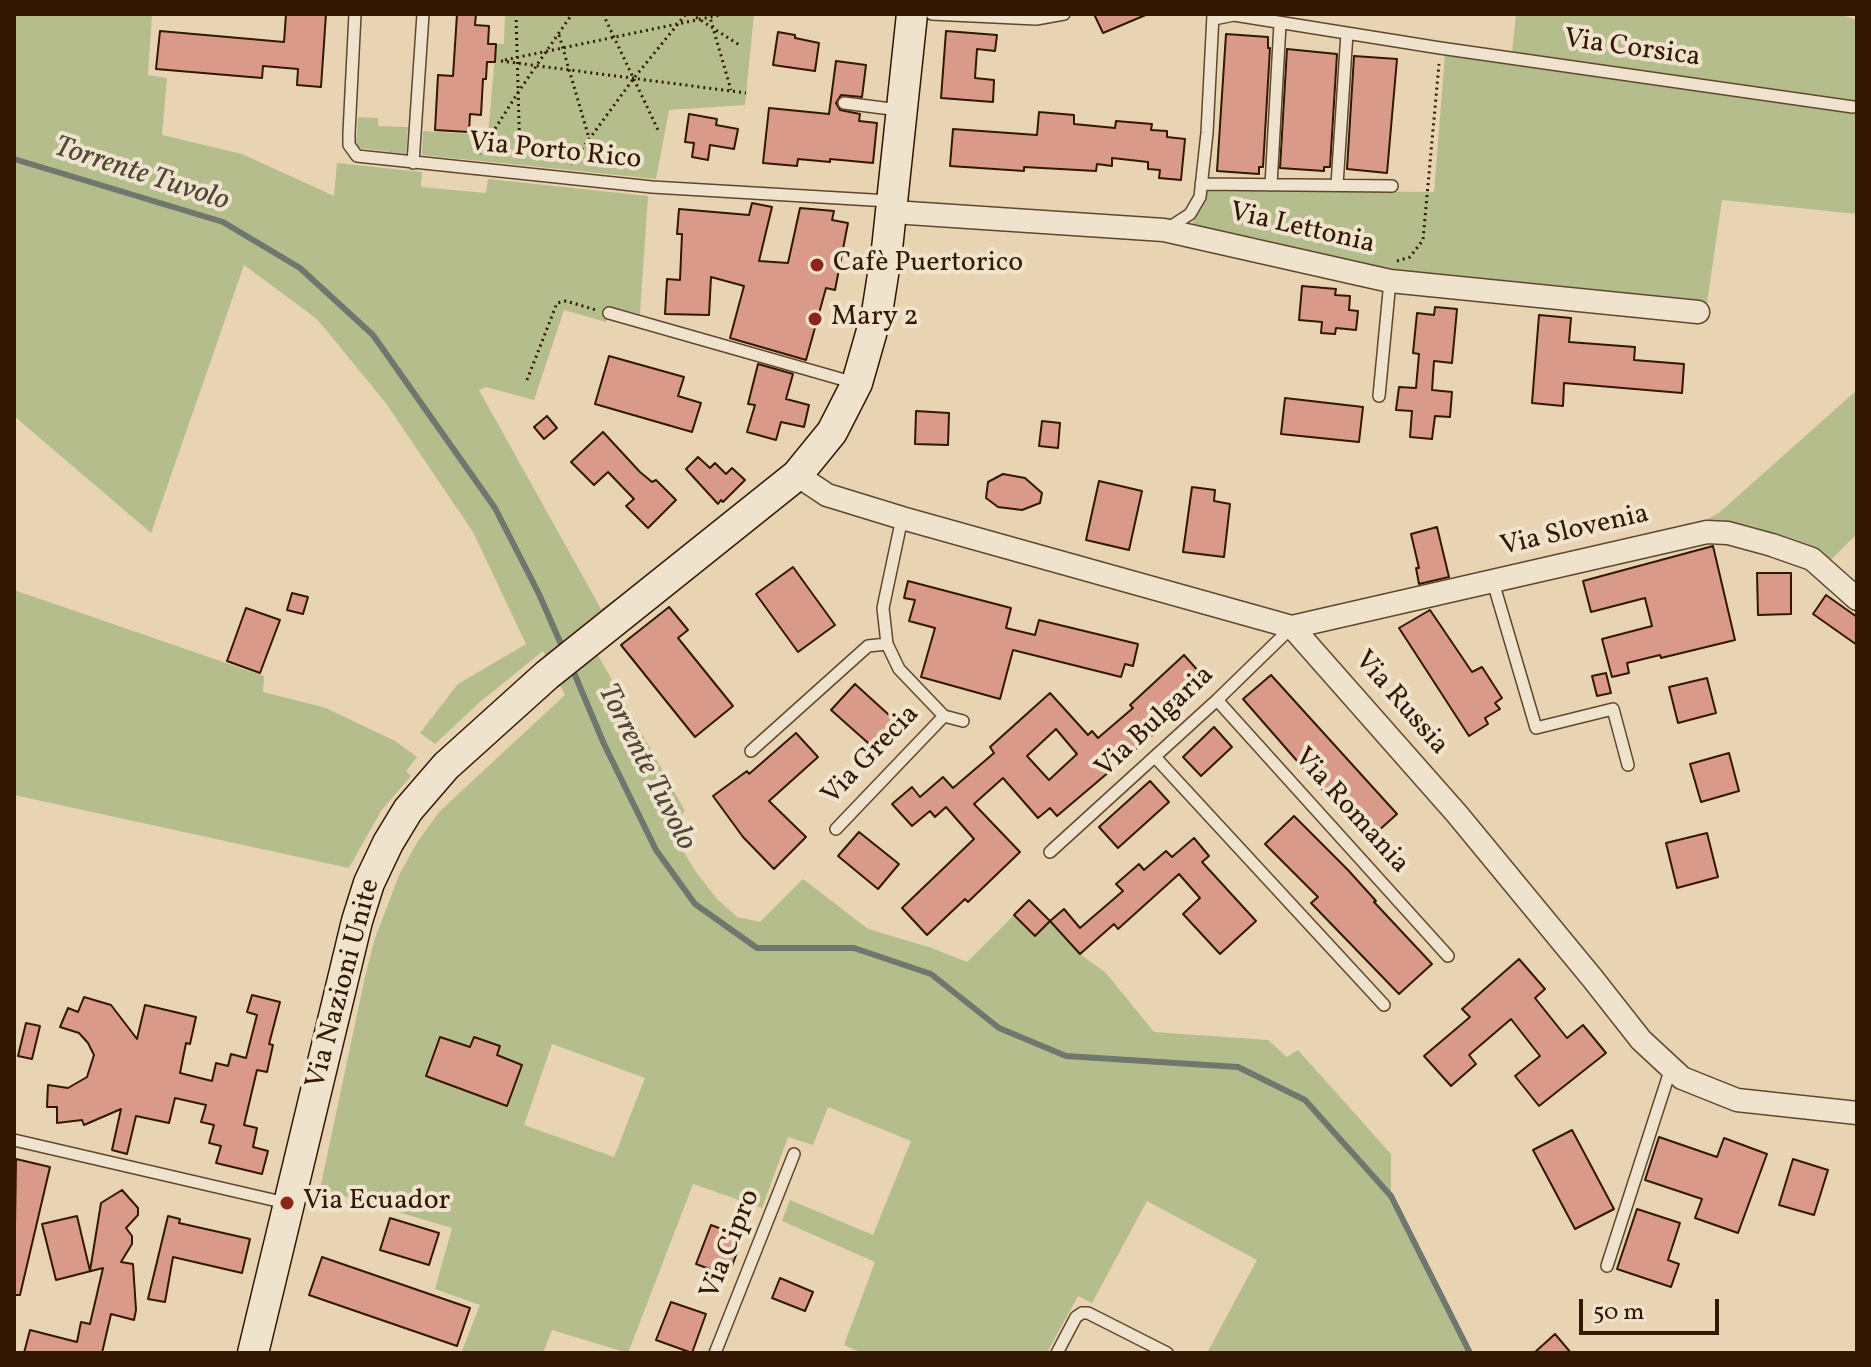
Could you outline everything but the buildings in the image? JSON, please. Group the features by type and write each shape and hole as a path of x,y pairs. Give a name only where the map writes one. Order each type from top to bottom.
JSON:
{"street":[{"path":"912,14 893,207 877,313 857,383 832,432 797,475 827,495 1292,627"},
{"name":"Via Lettonia","path":"893,207 1164,230 1393,271 1698,312"},
{"name":"Via Nazioni Unite","path":"253,1353 357,921 369,883 408,810 446,766 547,675 797,475"},
{"name":"Via Slovenia","path":"1292,627 1707,532 1728,533 1812,559 1857,599"},
{"name":"Via Russia","path":"1292,627 1457,814 1641,1040 1682,1078 1737,1100 1857,1113"}],"lane":[{"name":"Via Porto Rico","path":"355,14 349,145 357,156 652,187 893,207"},
{"path":"413,163 423,14"},
{"path":"932,14 1036,19 1064,14"},
{"name":"Via Corsica","path":"1213,16 1234,15 1853,107"},
{"path":"1164,230 1190,214 1200,197 1213,16"},
{"path":"1271,185 1280,24"},
{"path":"1337,185 1347,33"},
{"path":"844,103 903,110"},
{"path":"1201,184 1392,186"},
{"path":"1379,396 1393,271"},
{"path":"609,313 857,383"},
{"path":"902,518 883,608 887,644 899,669 944,716 963,721"},
{"path":"1493,582 1536,728 1613,709 1628,765"},
{"name":"Via Bulgaria","path":"1050,852 1292,627"},
{"path":"751,751 868,646 887,644"},
{"name":"Via Romania","path":"1217,700 1448,956"},
{"name":"Via Grecia","path":"836,829 944,716"},
{"path":"1155,757 1384,1005"},
{"path":"1607,1266 1671,1068"},
{"path":"14,1140 287,1203"},
{"name":"Via Cipro","path":"715,1353 794,1154"},
{"path":"1057,1353 1076,1317 1088,1313 1167,1353"}],"path":[{"path":"516,14 521,165"},
{"path":"475,160 572,14"},
{"path":"603,14 659,132"},
{"path":"567,170 634,78 689,14 741,46"},
{"path":"725,14 501,61 746,93"},
{"path":"710,16 731,90"},
{"path":"559,35 590,140"},
{"path":"1393,271 1410,257 1423,240 1440,48"},
{"path":"527,380 557,303 566,301 609,313"}],"green space":[{"path":"14,14 152,14 148,75 167,78 162,135 242,154 334,196 337,163 422,172 421,187 486,193 488,179 648,196 640,314 611,307 606,322 564,310 534,400 486,387 479,390 601,609 615,599 620,606 590,660 598,655 685,811 668,826 696,872 717,899 737,917 760,922 803,879 868,929 967,962 1014,915 1035,936 1050,921 1080,954 1106,973 1154,1032 1268,1040 1287,1057 1298,1050 1391,1154 1391,1196 1470,1353 1207,1353 1257,1260 1147,1201 1092,1303 1078,1296 1047,1353 862,1353 844,1345 875,1262 782,1221 790,1200 873,1235 911,1141 828,1107 813,1145 788,1137 762,1208 693,1184 628,1353 552,1330 543,1353 461,1353 480,1305 435,1289 452,1228 320,1189 365,977 375,938 400,873 440,811 565,695 543,651 480,702 435,744 420,733 458,684 526,644 473,532 385,402 317,319 244,265 151,533 14,416","holes":["552,1044 645,1078 614,1157 524,1125"]},
{"path":"505,14 754,14 745,105 669,110 656,179 422,155 423,131 488,135 496,44 504,44"},
{"path":"1516,14 1839,14 1857,20 1857,214 1722,200 1707,303 1697,306 1391,272 1337,263 1259,238 1191,226 1206,190 1434,192 1445,54 1511,63"},
{"path":"358,117 378,118 378,126 408,127 406,154 359,148 356,144"},
{"path":"1857,390 1857,534 1829,562 1701,523 1720,512"},
{"path":"14,590 264,676 263,692 326,708 395,741 417,757 406,771 411,776 381,811 349,868 14,795"}],"waterway":[{"name":"Torrente Tuvolo","path":"14,159 223,222 300,268 373,335 495,508 564,651"},
{"name":"Torrente Tuvolo","path":"572,668 604,744 656,850 695,904 757,948 854,948 931,974 999,1028 1066,1056 1238,1067 1305,1100 1391,1196 1470,1353"}],"place":[{"name":"Cafè Puertorico","path":"817,265"},
{"name":"Mary 2","path":"815,319"},
{"name":"Via Ecuador","path":"287,1203"}]}
